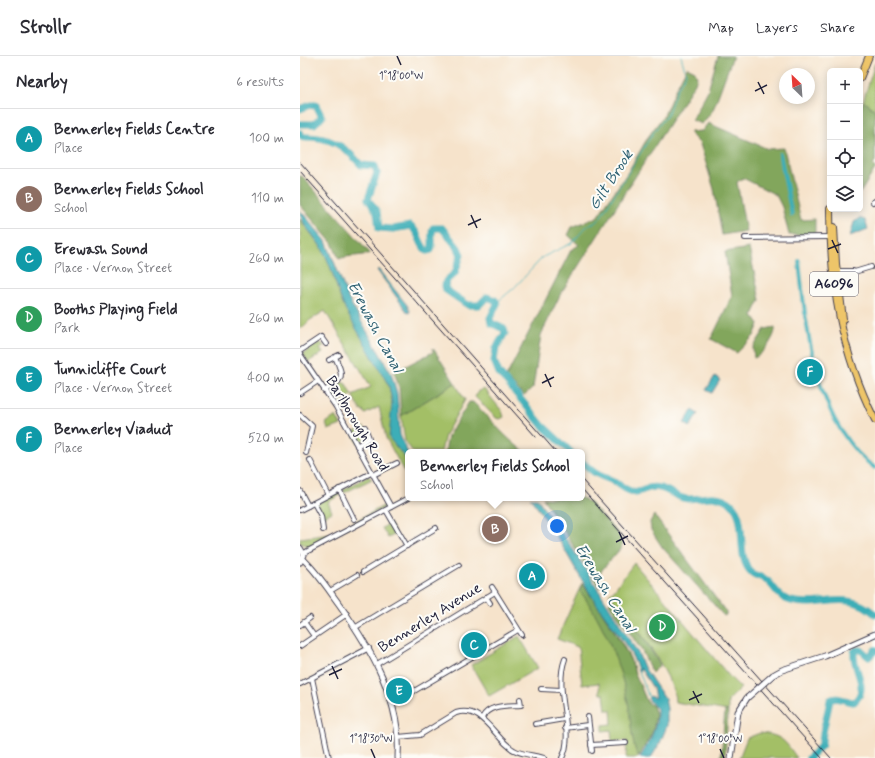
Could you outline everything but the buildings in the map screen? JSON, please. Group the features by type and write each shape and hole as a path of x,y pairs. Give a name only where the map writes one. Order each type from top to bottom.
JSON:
{"main road":[{"path":"863,71 869,56"},
{"name":"A6096","path":"830,212 830,237 835,273 851,354 850,358 875,420"},
{"name":"A6096","path":"834,212 835,273"}],"street":[{"path":"745,238 830,237 834,230"},
{"path":"835,273 871,267"},
{"path":"300,351 321,337 326,344"},
{"name":"Barlborough Road","path":"300,354 336,407 391,507"},
{"path":"329,360 340,355"},
{"path":"324,391 338,382 341,378 341,370 335,357"},
{"path":"300,393 318,381"},
{"path":"300,415 303,420 312,426 306,453"},
{"path":"357,446 370,438 365,427"},
{"path":"312,462 328,495"},
{"path":"300,510 339,489 397,463"},
{"path":"339,489 354,519"},
{"path":"300,491 308,506"},
{"path":"398,758 398,737 392,704 377,664 369,648 347,614 330,591 301,561 304,553 405,500"},
{"path":"314,503 321,516 323,530"},
{"path":"386,510 407,546"},
{"path":"363,572 433,532 436,528"},
{"path":"300,548 304,553"},
{"path":"356,627 459,565"},
{"path":"330,591 357,575"},
{"path":"492,587 522,635"},
{"name":"Bennerley Avenue","path":"377,664 495,592"},
{"path":"486,597 490,603"},
{"path":"300,646 347,614"},
{"path":"300,625 310,618"},
{"path":"304,622 314,636"},
{"path":"392,704 518,630"},
{"path":"731,758 738,712 747,698 773,675 782,670 825,656 875,634"},
{"path":"300,684 369,648"},
{"path":"562,758 566,748 560,675 565,659"},
{"path":"312,678 329,758"},
{"path":"541,689 561,690"},
{"path":"482,718 487,711 492,709 521,705 520,699"},
{"path":"398,737 420,735 459,712 482,718 489,724 499,738 513,750 544,758"},
{"path":"588,718 592,751"},
{"path":"535,724 564,719"},
{"path":"565,728 588,725"},
{"path":"591,746 626,743"}],"green space":[{"path":"718,56 733,56 713,110 702,124 692,120 708,90"},
{"path":"875,63 875,161 873,165 875,169 863,188 863,104"},
{"path":"687,67 695,71 697,77 695,83 560,295 541,335 533,388 524,396 506,377 571,250 579,245 568,235 572,227 597,217 628,172 648,137 664,115"},
{"path":"863,101 875,110 875,161 873,165 875,169 863,188"},
{"path":"708,123 768,149 784,148 801,220 815,219 815,233 810,235 789,235 782,207 776,195 743,178 737,182 746,231 722,235 714,189 700,144 689,132 702,131"},
{"path":"300,176 302,176 370,253 339,259 332,243 300,205"},
{"path":"300,219 322,248 329,262 341,300 389,386 392,402 392,441 405,457 405,473 386,438 379,407 365,414 363,410 361,411 352,395 371,387 325,311 310,320 300,330"},
{"path":"749,248 760,300 753,315 759,324 754,336 737,353 711,339 732,296 725,252"},
{"path":"775,327 772,340 758,356 754,358 753,348 765,329"},
{"path":"320,342 324,346 320,349 323,353 308,362 303,353"},
{"path":"433,348 455,383 401,416 399,386 394,372 433,352"},
{"path":"342,382 346,384 352,395 337,403 329,393"},
{"path":"455,383 465,400 445,435 442,449 411,449 405,441 401,416"},
{"path":"484,389 502,411 504,417 500,419 496,418 475,397 478,391"},
{"path":"469,402 473,402 521,449 446,449 448,436"},
{"path":"336,416 341,425 328,430 326,423"},
{"path":"364,427 368,437 358,443 353,433"},
{"path":"368,476 372,479 344,493 343,490"},
{"path":"336,493 339,493 340,495 328,502 332,512 323,517 316,504"},
{"path":"585,500 591,504 618,533 622,541 621,548 602,570 599,576 600,588 545,501"},
{"path":"385,505 384,508 310,547 300,543 300,538 332,534"},
{"path":"654,515 726,612 726,615 724,616 662,547 651,530 650,522"},
{"path":"390,523 396,534 388,538 382,528"},
{"path":"634,563 730,677 741,688 728,701 728,711 675,702 668,677 659,662 638,630 609,594 614,590"},
{"path":"582,583 603,613 627,653 647,702 653,706 656,714 653,731 638,758 626,758 627,741 612,741 611,730 603,731 603,725 612,724 611,710 606,710 604,694 600,694 599,683 582,685 578,647 557,639"},
{"path":"582,583 620,641 632,664 647,702 653,706 656,714 653,731 639,757 634,746 625,688 616,659 604,630 589,603 580,591"},
{"path":"613,599 645,640 660,665 652,673 642,651 609,603"},
{"path":"519,636 538,668 489,696 471,665"},
{"path":"725,710 728,711 725,758 721,758"},
{"path":"760,733 778,737 786,743 797,758 739,758 747,738"}],"water":[{"path":"300,210 326,241 349,300 391,373 397,393 400,435 406,449 405,449 405,457 389,438 392,402 389,386 346,311 325,255 302,220"},
{"path":"859,218 865,220 868,229 850,236 854,222"},
{"path":"378,269 407,305 410,312 408,313 377,270"},
{"path":"715,376 720,380 712,393 706,390"},
{"path":"692,410 698,414 690,427 684,423"},
{"path":"532,501 539,501 571,546 638,653 645,669 665,699 667,708 667,726 660,743 651,758 640,758 652,735 656,722 657,709 648,699 650,696 655,698 653,688 640,668 640,671 638,671 632,655 596,603 557,536"}],"waterway":[{"name":"Gilt Brook","path":"496,303 514,288 543,257 572,243 586,227 598,221 653,133 667,115 677,89 686,74 681,56"},
{"path":"300,109 311,105 316,105 322,117 314,124 300,124"},
{"path":"300,133 303,137 321,138 335,143 348,152 361,165 375,166 377,173 368,199 377,212 379,228 393,229 410,226 416,232 422,245 427,251 431,250 432,247 433,228 442,228 458,248 461,255 455,273 446,281 446,290 468,305 479,305 487,297 495,300 497,304 490,318 491,323 504,329 505,333 496,348 494,361 499,373 542,425 568,449"},
{"path":"780,154 792,215"},
{"path":"799,261 810,345 817,374 826,401 839,427 855,450 875,468"},
{"path":"585,465 596,474 634,492 656,487 685,499 711,497 724,499 733,505 738,514 743,556 746,565 752,573 768,581 784,598 802,603 834,601 854,602 864,606 875,614"},
{"path":"809,758 822,745 830,700 839,698 854,702 859,697 861,685 854,658 854,652 856,650 861,650 869,657 875,650"},
{"path":"639,671 649,698"}],"railway":[{"path":"300,162 553,449"},
{"path":"300,171 536,437"},
{"path":"585,483 831,758"},
{"path":"585,492 822,758"}],"place":[{"name":"Bennerley Viaduct","path":"810,372"},
{"name":"Bennerley Fields School","path":"495,529"},
{"name":"Bennerley Fields Centre","path":"532,576"},
{"name":"Booths Playing Field","path":"662,627"},
{"name":"Erewash Sound","path":"474,645"},
{"name":"Tunnicliffe Court","path":"399,691"}],"water label":[{"name":"Erewash Canal","path":"375,327"},
{"name":"Erewash Canal","path":"605,588"}]}
